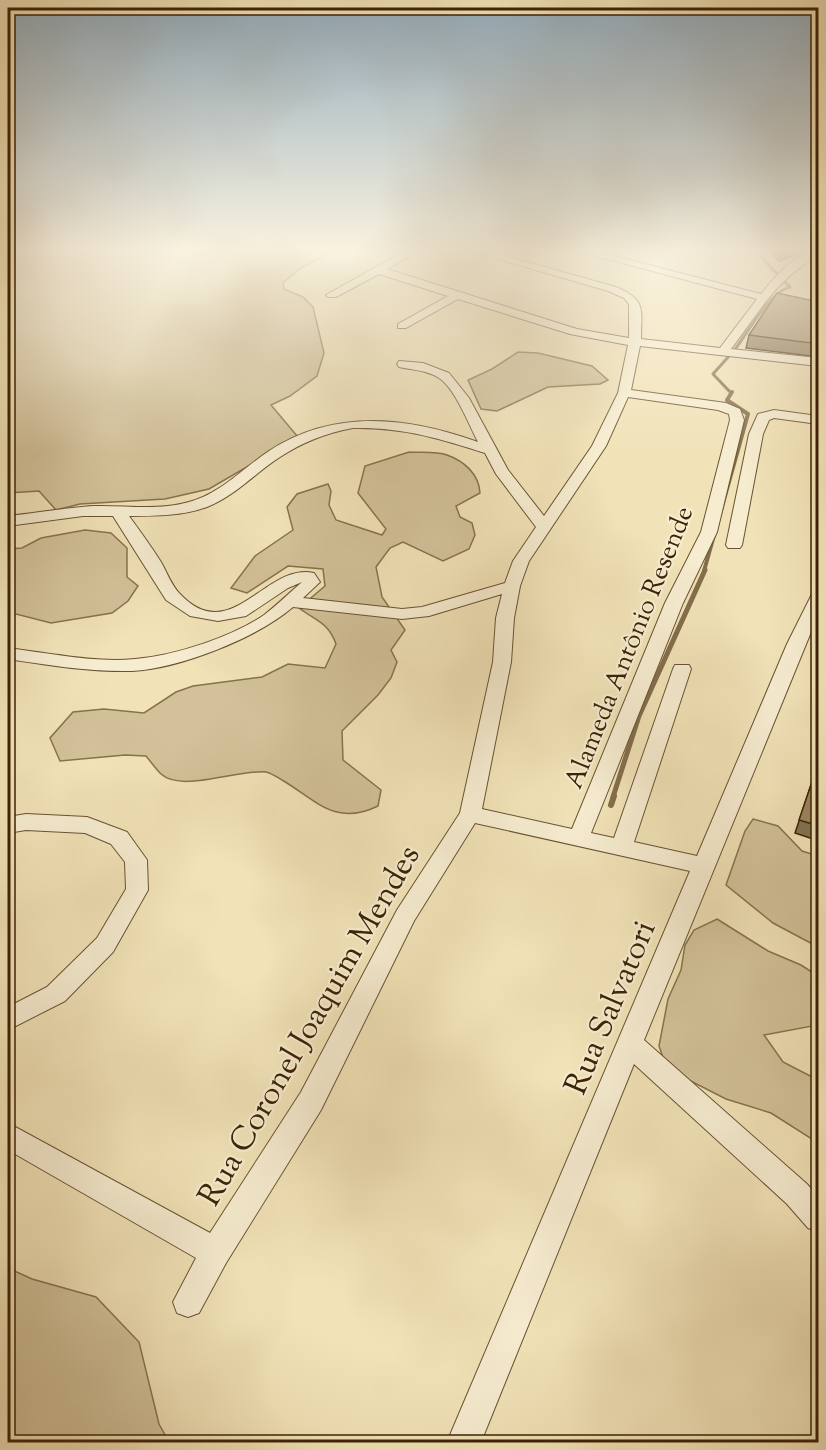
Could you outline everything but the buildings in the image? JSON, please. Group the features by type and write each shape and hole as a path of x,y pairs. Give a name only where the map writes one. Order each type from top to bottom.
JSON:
{"street":[{"path":"402,326 413,320"},
{"path":"535,320 574,332 635,342 819,362"},
{"name":"Rua Coronel Joaquim Mendes","path":"188,1302 215,1252 311,1101 405,916 470,814 502,662 505,618 520,561 545,528 599,446 624,393 635,342 634,320"},
{"path":"724,350 748,320"},
{"path":"403,364 435,370 445,376 462,398 488,450 525,505 545,528"},
{"name":"Alameda Antônio Resende","path":"579,837 674,603 709,532 737,420 735,412 721,406 624,393"},
{"path":"734,545 759,423 763,417 774,414 819,420"},
{"path":"8,521 94,511 160,512 190,507 210,500 233,486 296,441 316,433 358,423 403,426 455,438 488,450"},
{"path":"8,654 105,665 135,665 169,659 233,638 268,619 309,586 312,579 296,577 249,609 230,617 215,617 198,613 175,599 152,560 118,511"},
{"path":"290,602 402,614 423,612 512,586"},
{"name":"Rua Salvatori","path":"464,1443 796,644 819,598"},
{"path":"622,847 682,669"},
{"path":"470,814 705,866"},
{"path":"8,825 26,822 87,825 119,838 136,860 137,891 105,945 56,994 8,1019"},
{"path":"629,1043 797,1194 819,1218"},
{"path":"8,1136 215,1252"}],"shaded area":[{"path":"8,320 316,320 324,353 317,376 290,396 271,405 298,437 209,489 165,499 80,504 56,510 39,491 8,493"},
{"path":"518,352 538,353 592,366 608,380 600,384 548,387 497,411 481,409 468,380 492,369"},
{"path":"409,452 443,454 459,461 474,474 480,493 456,506 460,517 472,523 475,535 469,549 443,561 403,542 390,548 376,567 382,597 405,630 391,650 397,662 391,678 378,695 342,731 343,760 381,790 378,806 350,814 338,812 316,803 266,772 182,781 170,779 161,774 146,756 125,755 60,761 50,738 73,712 104,709 144,713 176,692 193,686 262,677 288,664 325,668 336,644 333,637 325,626 299,608 325,586 323,569 288,566 247,593 231,588 255,556 293,530 287,507 297,494 328,484 331,491 329,505 336,520 382,535 386,529 358,493 365,466"},
{"path":"85,530 111,533 127,548 127,577 138,586 128,601 112,613 51,623 8,612 8,549 22,548 41,538"},
{"path":"753,819 778,826 802,851 818,856 818,947 773,923 726,885 745,831"},
{"path":"717,919 768,951 801,965 818,976 818,1025 764,1035 783,1062 818,1080 818,1143 771,1113 726,1099 667,1069 659,1046 668,999 681,970 685,945 694,930"},
{"path":"8,1268 32,1279 96,1297 139,1342 159,1424 169,1442 8,1442"}],"waterway":[{"path":"736,348 756,320"},
{"path":"730,355 713,374 731,393"},
{"path":"704,571 748,414 727,400 732,392"},
{"path":"613,797 639,716 705,570"},
{"path":"611,805 614,796"}]}
